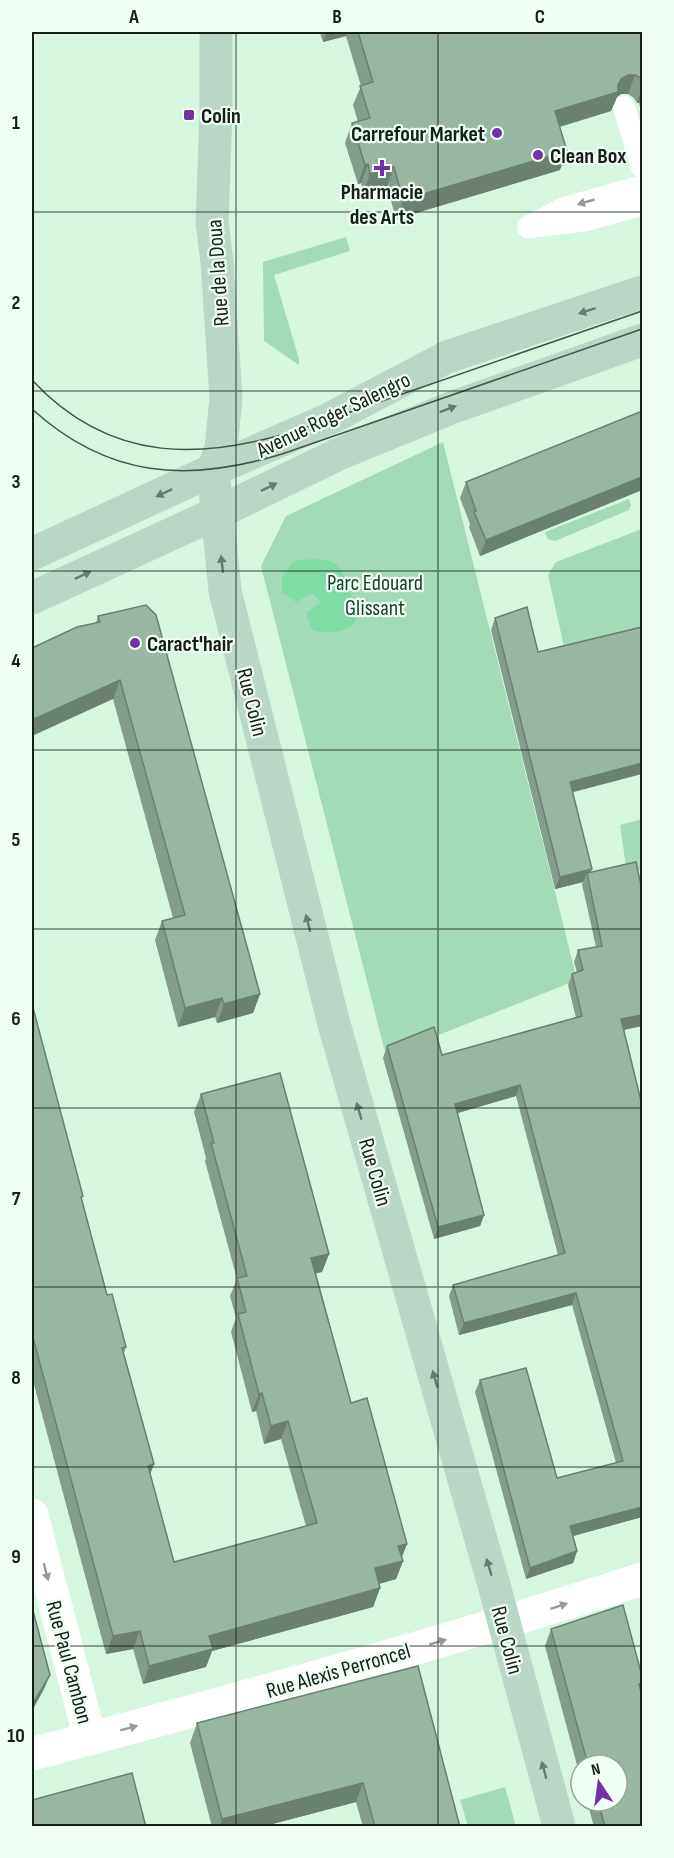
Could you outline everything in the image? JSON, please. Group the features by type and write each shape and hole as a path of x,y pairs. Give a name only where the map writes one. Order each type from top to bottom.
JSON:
{"street":[{"name":"Rue de la Doua","path":"216,32 212,222 217,262 226,398 221,448 213,470 217,513"},
{"name":"Avenue Roger Salengro","path":"32,554 213,470 326,421 447,357 642,292"},
{"name":"Avenue Roger Salengro","path":"32,598 341,453 451,408 642,340"},
{"name":"Rue Colin","path":"217,513 225,591 331,1012 504,1623 559,1827"},
{"name":"Rue Paul Cambon","path":"32,1515 90,1738"},
{"name":"Rue Alexis Perroncel","path":"32,1754 504,1623 642,1579"}],"lane":[{"path":"624,107 642,167"},
{"path":"642,186 564,208 528,227 587,220 642,206"}],"green space":[{"path":"346,237 350,251 274,275 299,365 264,341 263,262"},
{"name":"Parc Edouard Glissant","path":"443,442 577,980 386,1056 261,566 286,516"},
{"path":"629,499 631,505 629,510 555,541 548,539 545,532"},
{"path":"642,529 642,638 567,660 548,575 556,562"},
{"path":"642,819 642,869 627,873 620,825"},
{"path":"505,1787 516,1826 468,1826 460,1800"}],"shaded area":[{"path":"325,560 338,566 357,603 356,619 353,624 341,631 312,630 306,613 321,602 312,593 296,602 282,592 282,577 293,561"}],"building":[{"path":"358,32 642,32 642,81 635,75 628,75 621,79 618,92 555,111 567,151 403,200 394,167 370,174 352,123 370,118 360,86 373,82"},
{"path":"642,411 642,477 486,540 474,512 476,511 466,482"},
{"path":"146,605 156,615 260,994 224,1004 222,998 185,1008 162,921 185,915 120,680 32,720 32,648 77,627 100,622 98,616"},
{"path":"527,607 538,652 642,627 642,763 570,782 592,869 560,877 495,618"},
{"path":"636,862 642,890 642,1015 621,1019 642,1101 642,1507 570,1526 577,1551 530,1568 480,1380 526,1368 557,1478 623,1461 576,1293 464,1323 453,1285 565,1253 520,1085 455,1104 484,1215 438,1227 387,1046 434,1027 442,1055 582,1016 572,974 583,970 578,950 602,946 587,873"},
{"path":"32,1004 107,1295 112,1294 126,1347 122,1348 154,1464 148,1466 174,1562 317,1523 288,1421 271,1426 262,1393 259,1394 238,1314 246,1312 237,1278 247,1276 211,1143 214,1143 201,1094 280,1073 329,1254 311,1258 351,1403 367,1398 407,1544 398,1546 403,1561 375,1568 380,1588 209,1636 213,1649 149,1666 140,1631 113,1636 32,1334"},
{"path":"623,1605 642,1676 642,1683 639,1684 642,1697 642,1827 605,1827 601,1813 629,1813 629,1753 585,1753 551,1629"},
{"path":"32,1607 50,1675 35,1700 32,1701"},
{"path":"418,1666 460,1827 375,1827 363,1783 222,1819 197,1723"},
{"path":"132,1773 146,1827 32,1827 32,1800"}],"tram line":[{"path":"32,380 62,408 94,428 127,441 161,448 196,449 232,446 307,427 642,311"},
{"path":"32,409 61,432 90,449 119,461 150,468 181,471 214,469 282,454 642,329"}],"place":[{"name":"Colin","path":"189,115"},
{"name":"Carrefour Market","path":"497,133"},
{"name":"Clean Box","path":"538,155"},
{"name":"Pharmacie des Arts","path":"382,168"},
{"name":"Caract'hair","path":"135,643"}]}
